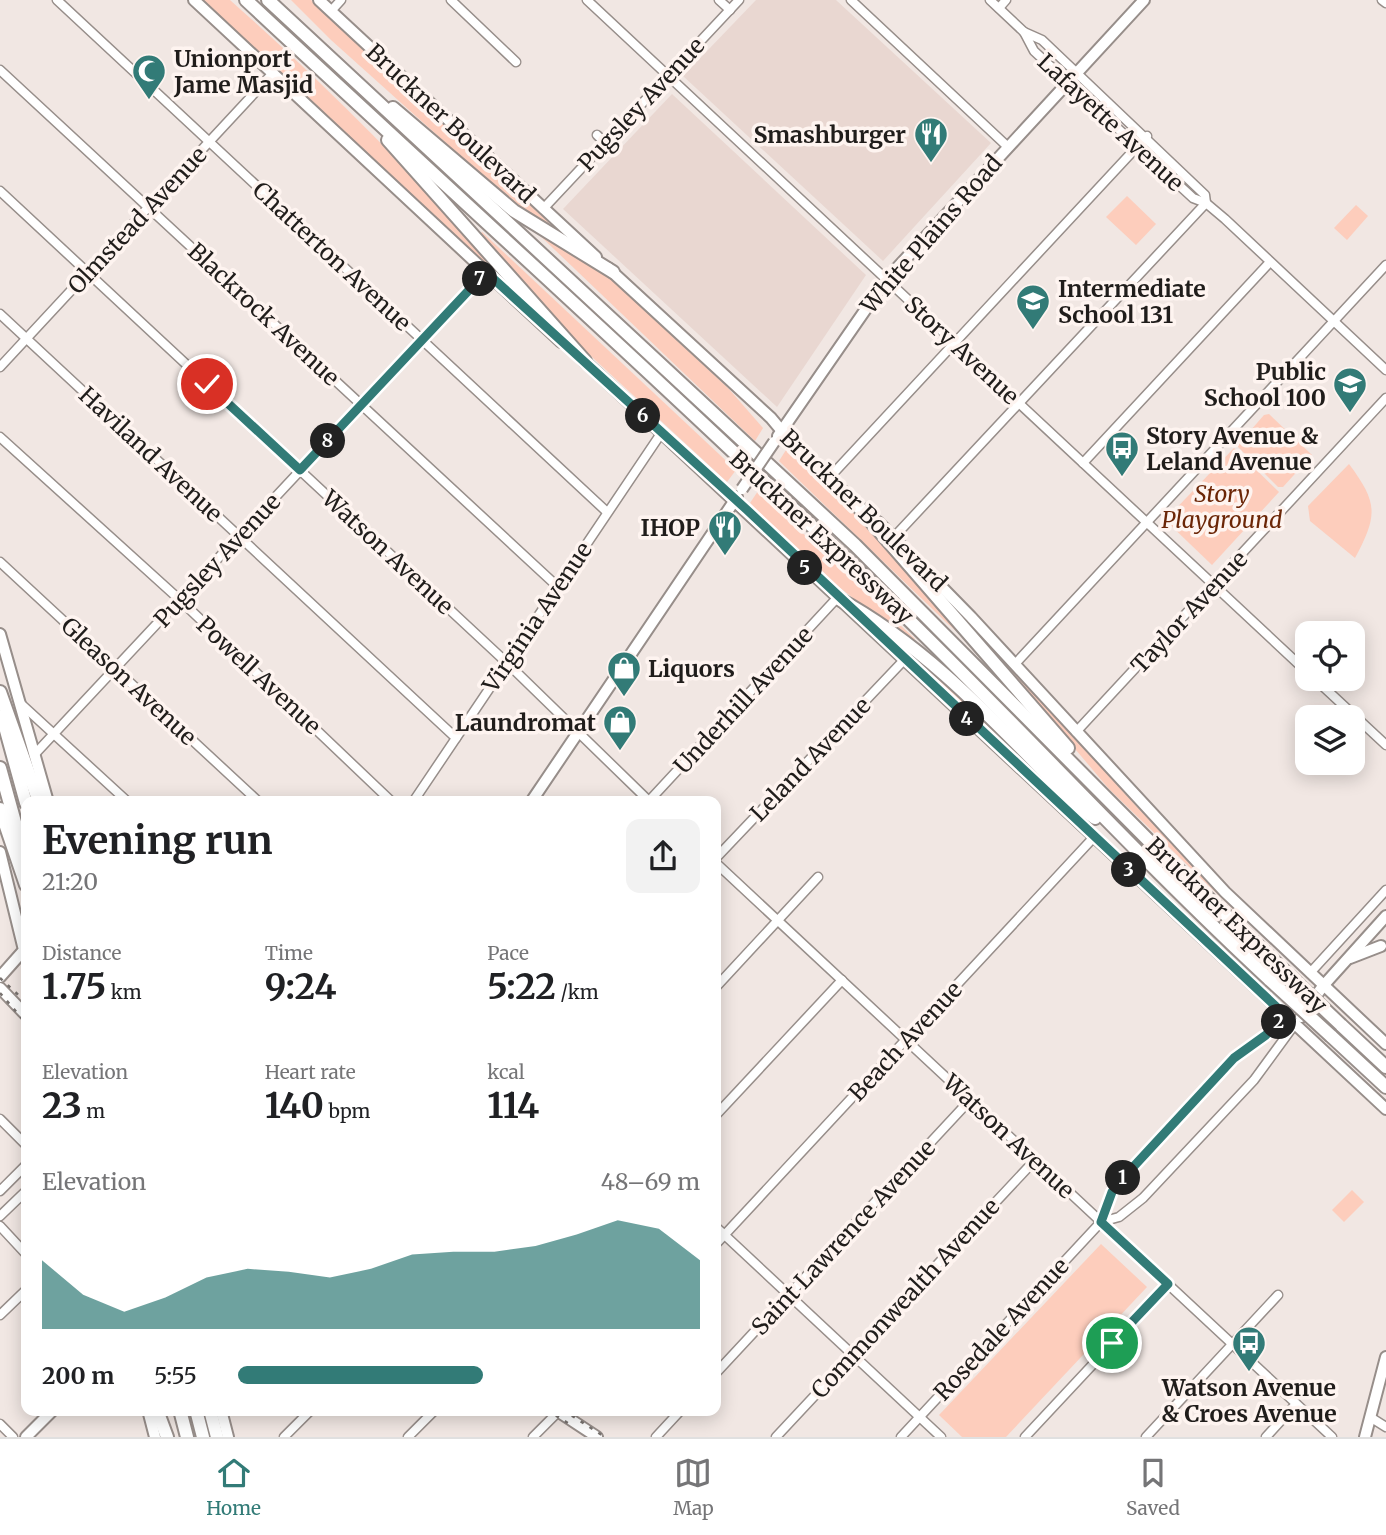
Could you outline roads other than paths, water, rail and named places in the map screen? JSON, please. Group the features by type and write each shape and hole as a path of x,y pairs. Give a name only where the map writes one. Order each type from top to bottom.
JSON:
{"highway":[{"name":"Bruckner Expressway","path":"246,0 844,556 980,690 1121,836 1386,1087"},
{"name":"Bruckner Expressway","path":"268,0 864,555 1096,789 1281,968 1386,1065"},
{"path":"275,0 303,33"},
{"path":"364,88 407,118 514,211 613,272"},
{"path":"361,107 403,159 585,361"},
{"path":"856,504 1065,745 1096,789"},
{"path":"838,598 929,659 1078,806 1121,836"},
{"path":"0,692 37,796"},
{"path":"0,710 24,796"},
{"path":"0,768 21,844"},
{"path":"0,809 21,870"},
{"path":"157,1416 158,1437"},
{"path":"182,1416 187,1437"},
{"path":"198,1416 203,1437"},
{"path":"212,1416 217,1437"}],"main road":[{"path":"194,0 662,432 1386,1109"},
{"name":"Bruckner Boulevard","path":"318,0 613,272 894,537 1225,892 1386,1044"},
{"name":"White Plains Road","path":"535,796 886,280 1144,0"},
{"path":"0,634 46,796"},
{"path":"0,852 21,938"},
{"name":"Rosedale Avenue","path":"1295,1024 1314,1003 1323,986 1386,916"},
{"path":"1347,959 1383,943"},
{"path":"0,977 21,953"},
{"name":"Rosedale Avenue","path":"1285,1015 1305,994 1323,986"},
{"path":"0,988 21,1010"},
{"path":"1365,1437 1386,1357"},
{"path":"26,1437 47,1416"},
{"path":"150,1416 158,1437"},
{"path":"223,1416 228,1437"},
{"path":"566,1416 597,1437"}],"street":[{"name":"Chatterton Avenue","path":"57,0 607,512"},
{"path":"331,11 341,0"},
{"path":"451,0 516,62"},
{"name":"Story Avenue","path":"587,0 1295,661"},
{"path":"719,0 730,10"},
{"name":"Pugsley Avenue","path":"543,209 739,0"},
{"path":"851,0 1008,147"},
{"name":"Lafayette Avenue","path":"990,0 1024,32 1034,51 1068,83 1192,198 1206,203 1386,370"},
{"path":"999,8 1006,0"},
{"name":"Lafayette Avenue","path":"1024,32 1042,40 1147,136 1198,187 1205,195 1206,203"},
{"name":"Blackrock Avenue","path":"0,70 558,587"},
{"name":"Olmstead Avenue","path":"0,366 273,73"},
{"path":"597,135 605,143"},
{"path":"829,478 1147,136"},
{"name":"Watson Avenue","path":"0,191 506,662 644,796"},
{"path":"894,537 1206,203"},
{"path":"1083,463 1270,262"},
{"path":"1015,664 1386,265"},
{"name":"Pugsley Avenue","path":"34,755 486,272"},
{"name":"Haviland Avenue","path":"0,314 456,738"},
{"name":"Taylor Avenue","path":"1076,732 1386,398"},
{"name":"Virginia Avenue","path":"417,796 662,432"},
{"name":"Powell Avenue","path":"0,437 180,600 386,796"},
{"name":"Gleason Avenue","path":"0,562 253,796"},
{"name":"Underhill Avenue","path":"654,796 838,598"},
{"name":"Leland Avenue","path":"721,856 904,660"},
{"path":"1328,691 1386,745"},
{"path":"20,702 122,796"},
{"name":"Beach Avenue","path":"721,1238 1094,837"},
{"name":"Watson Avenue","path":"721,866 1332,1437"},
{"path":"721,982 818,877"},
{"path":"1310,973 1386,890"},
{"path":"721,1110 842,980"},
{"name":"Rosedale Avenue","path":"901,1437 1101,1222 1112,1192 1123,1178 1234,1058 1266,1035 1285,1015"},
{"name":"Rosedale Avenue","path":"1101,1222 1119,1217 1143,1198 1254,1080 1295,1024"},
{"name":"Saint Lawrence Avenue","path":"721,1368 970,1100"},
{"path":"0,1119 21,1140"},
{"name":"Commonwealth Avenue","path":"776,1437 1035,1160"},
{"path":"0,1191 21,1170"},
{"path":"0,1216 21,1196"},
{"path":"0,1226 21,1249"},
{"path":"721,1232 941,1437"},
{"path":"1025,1437 1168,1284"},
{"path":"1146,1437 1278,1294"},
{"path":"0,1315 21,1295"},
{"path":"1265,1437 1296,1404"},
{"path":"284,1437 305,1416"},
{"path":"408,1437 429,1416"},
{"path":"533,1437 553,1416"},
{"path":"656,1437 675,1416"},
{"path":"1370,1417 1386,1427"},
{"path":"0,1424 13,1437"}],"railway":[{"path":"0,978 21,997"},
{"path":"0,993 21,1017"},
{"path":"557,1416 571,1425"},
{"path":"572,1416 605,1437"}],"place":[{"name":"Unionport Jame Masjid","path":"149,101"},
{"name":"Smashburger","path":"931,164"},
{"name":"Intermediate School 131","path":"1033,331"},
{"name":"Public School 100","path":"1350,414"},
{"name":"Story Avenue & Leland Avenue","path":"1122,478"},
{"name":"IHOP","path":"725,557"},
{"name":"Liquors","path":"624,698"},
{"name":"Laundromat","path":"620,752"},
{"name":"Watson Avenue & Croes Avenue","path":"1249,1373"}],"park label":[{"name":"Story Playground","path":"1222,506"}]}
